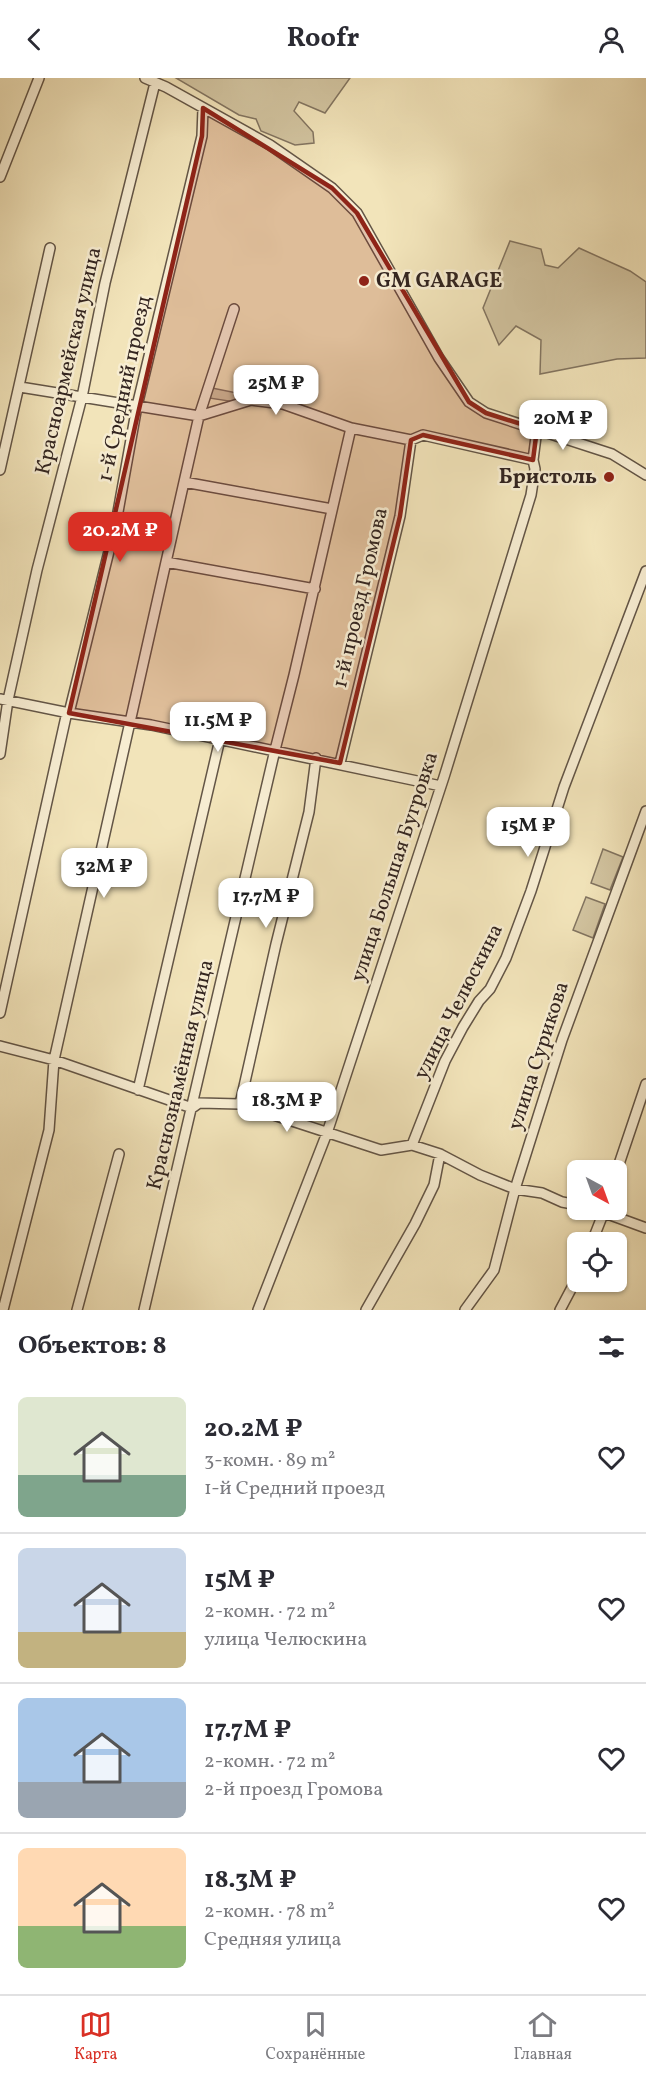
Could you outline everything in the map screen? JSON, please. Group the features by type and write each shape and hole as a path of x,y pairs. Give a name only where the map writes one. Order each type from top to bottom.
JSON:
{"street":[{"path":"0,177 39,78"},
{"path":"145,78 155,83 166,83 203,108 270,145 332,188 355,211 439,358 469,402 486,413 612,454 646,475"},
{"name":"Красноармейская улица","path":"0,754 4,700 82,397 105,284 155,83"},
{"name":"1-й Средний проезд","path":"0,1014 68,712 116,523 137,406 199,147 203,108"},
{"path":"0,470 50,248"},
{"path":"3,1310 49,1130 54,1060 199,416 234,309"},
{"path":"20,387 199,416 251,400 283,404 351,428 411,440 423,435 533,460"},
{"name":"Краснознамённая улица","path":"144,1310 351,428"},
{"name":"улица Большая Бугровка","path":"258,1310 327,1132 441,786 531,495 537,429"},
{"name":"1-й проезд Громова","path":"339,763 400,516 411,440"},
{"path":"184,482 332,508"},
{"path":"166,562 315,589"},
{"name":"улица Челюскина","path":"412,1145 463,1027 479,1001 490,989 506,958 531,891 564,787 646,571"},
{"path":"4,700 151,725 441,786"},
{"path":"138,1090 220,740"},
{"path":"240,1104 275,946 309,812 316,759"},
{"name":"улица Сурикова","path":"465,1310 494,1270 515,1189 562,1040 646,811"},
{"path":"0,1046 54,1060 192,1108 200,1103 240,1104 381,1150 412,1145 440,1154 515,1189 542,1193 567,1203"},
{"path":"620,1160 646,1084"},
{"path":"77,1310 119,1154"},
{"path":"366,1310 415,1224 434,1185 440,1154"},
{"path":"626,1220 646,1228"},
{"path":"560,1310 570,1292"}],"highlighted area":[{"path":"203,108 332,188 357,213 469,402 486,413 537,429 533,460 423,435 411,440 400,516 340,763 69,713 202,136"}],"shaded area":[{"path":"176,78 350,78 325,113 299,102 294,111 313,132 314,143 295,145 261,131 256,119 239,115"},
{"path":"510,241 541,249 545,265 558,268 579,248 630,271 646,282 646,358 617,359 540,374 541,340 516,326 499,345 483,308"},
{"path":"212,388 237,393 235,402 209,398"},
{"path":"603,849 623,857 610,890 591,883"},
{"path":"586,897 605,904 593,938 573,930"}],"place":[{"name":"GM GARAGE","path":"364,281"},
{"name":"Бристоль","path":"609,477"}]}
